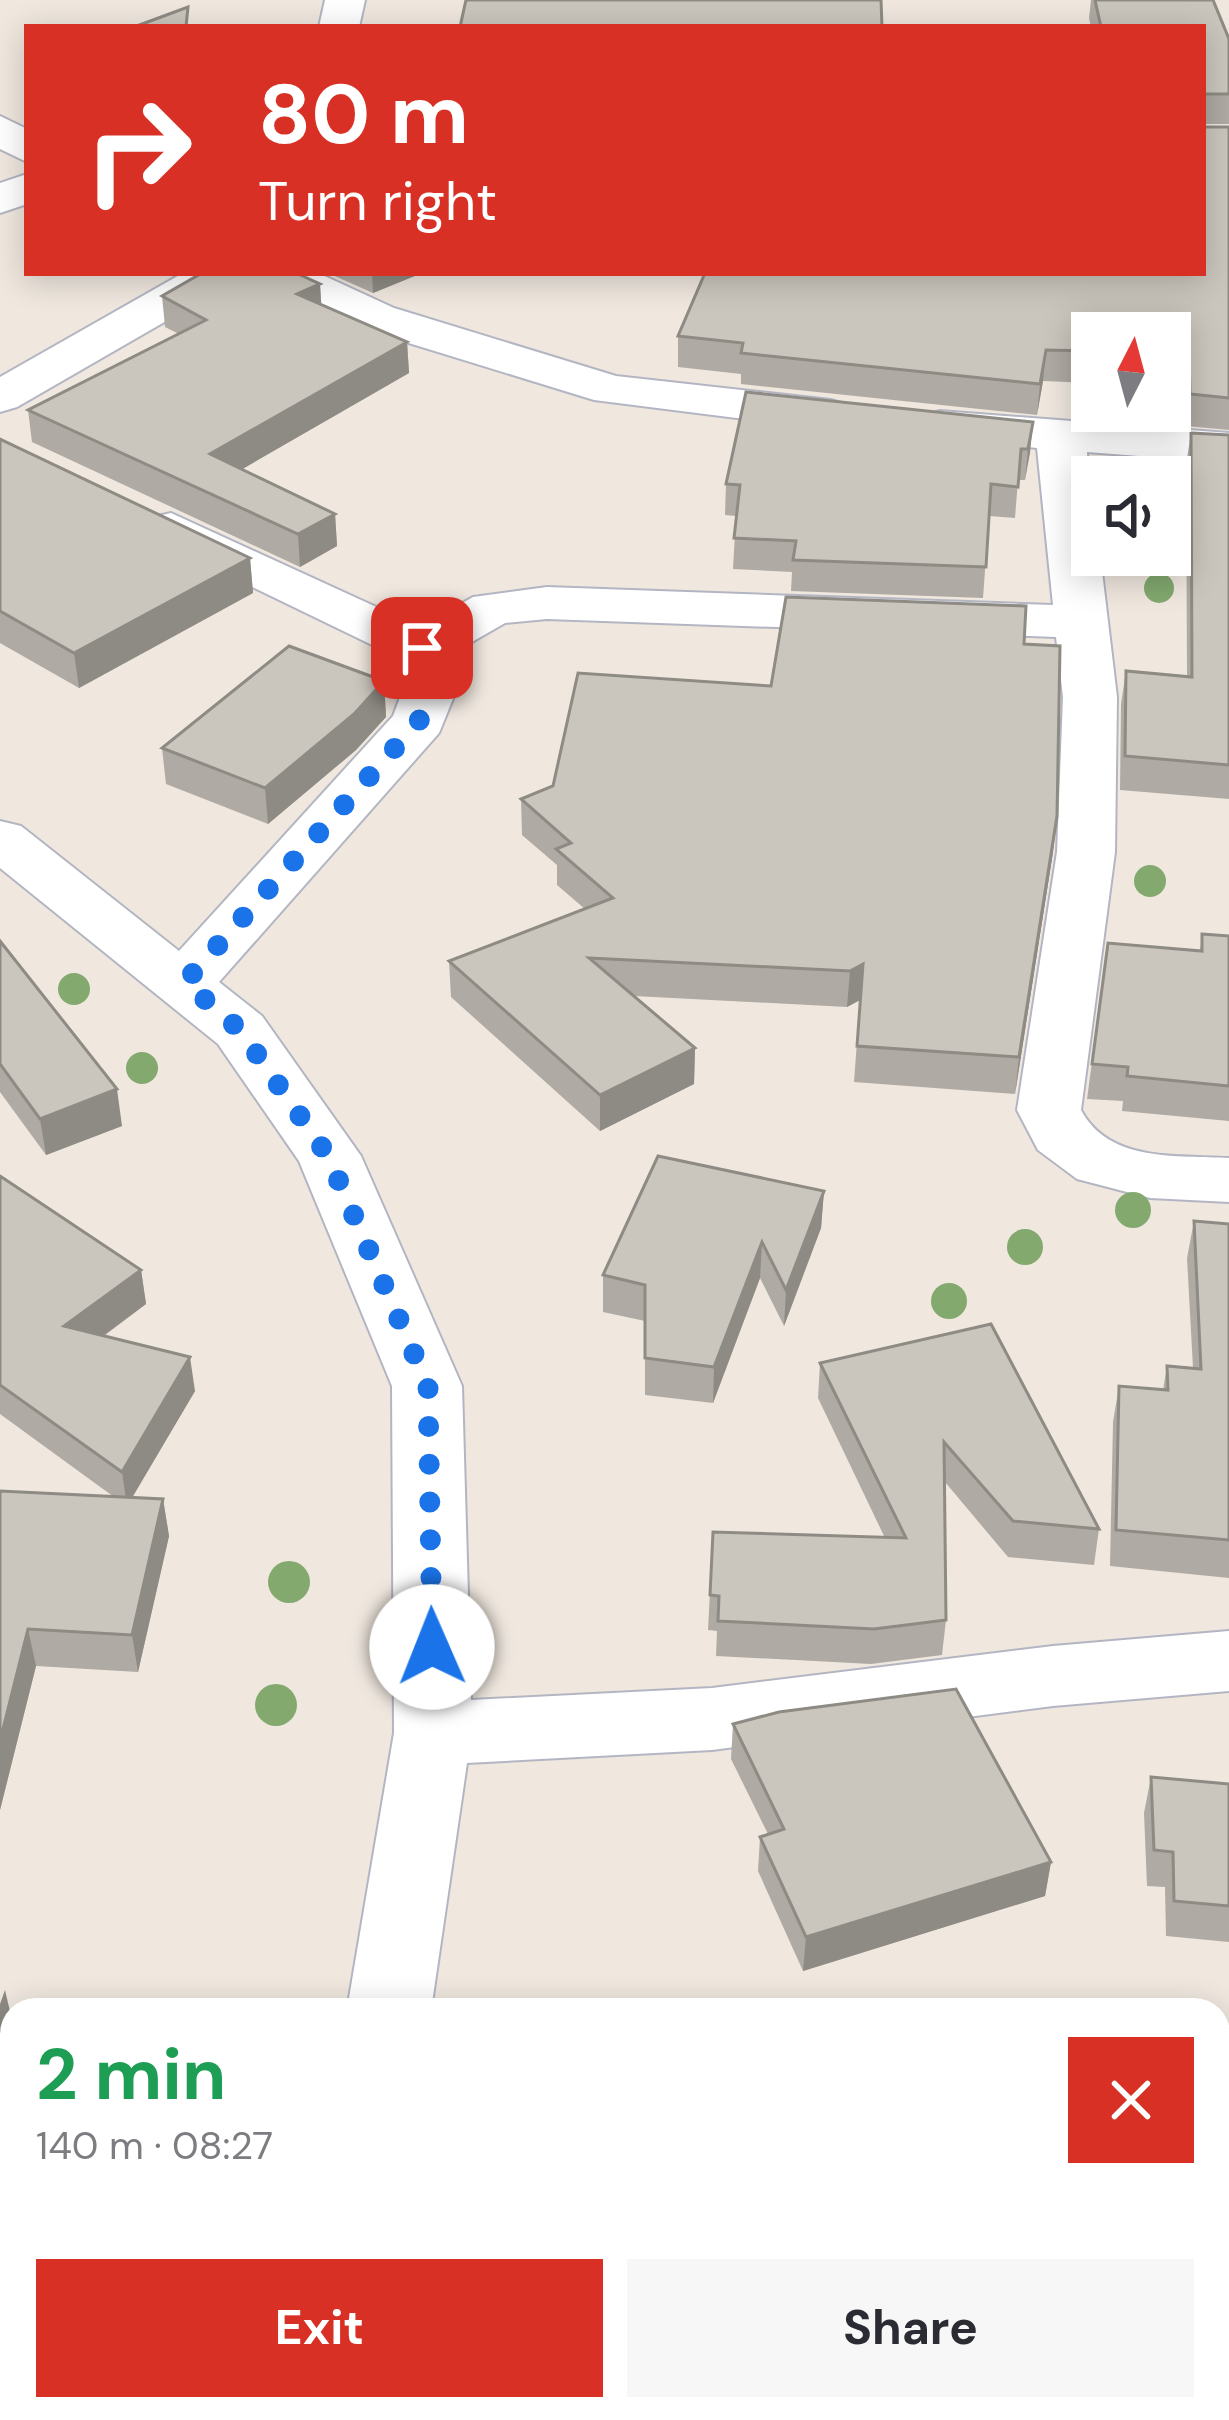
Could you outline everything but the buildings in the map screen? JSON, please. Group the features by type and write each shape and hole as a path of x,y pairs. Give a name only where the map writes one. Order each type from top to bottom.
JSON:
{"street":[{"path":"0,397 211,276"},
{"path":"288,276 377,317 611,390 1060,437 1229,448"},
{"path":"1060,437 1090,697 1086,851 1049,1110 1057,1133 1079,1154 1105,1167 1229,1180"},
{"path":"127,507 422,648 432,684 419,721 185,982"},
{"path":"422,648 492,608 547,603 1083,622"},
{"path":"0,839 240,1030 328,1156 428,1386 433,1733 391,1998"},
{"path":"433,1733 712,1719 1053,1676 1229,1660"}],"route":[{"path":"422,648 432,684 419,721 185,982 240,1030 328,1156 428,1386 432,1647"}]}
